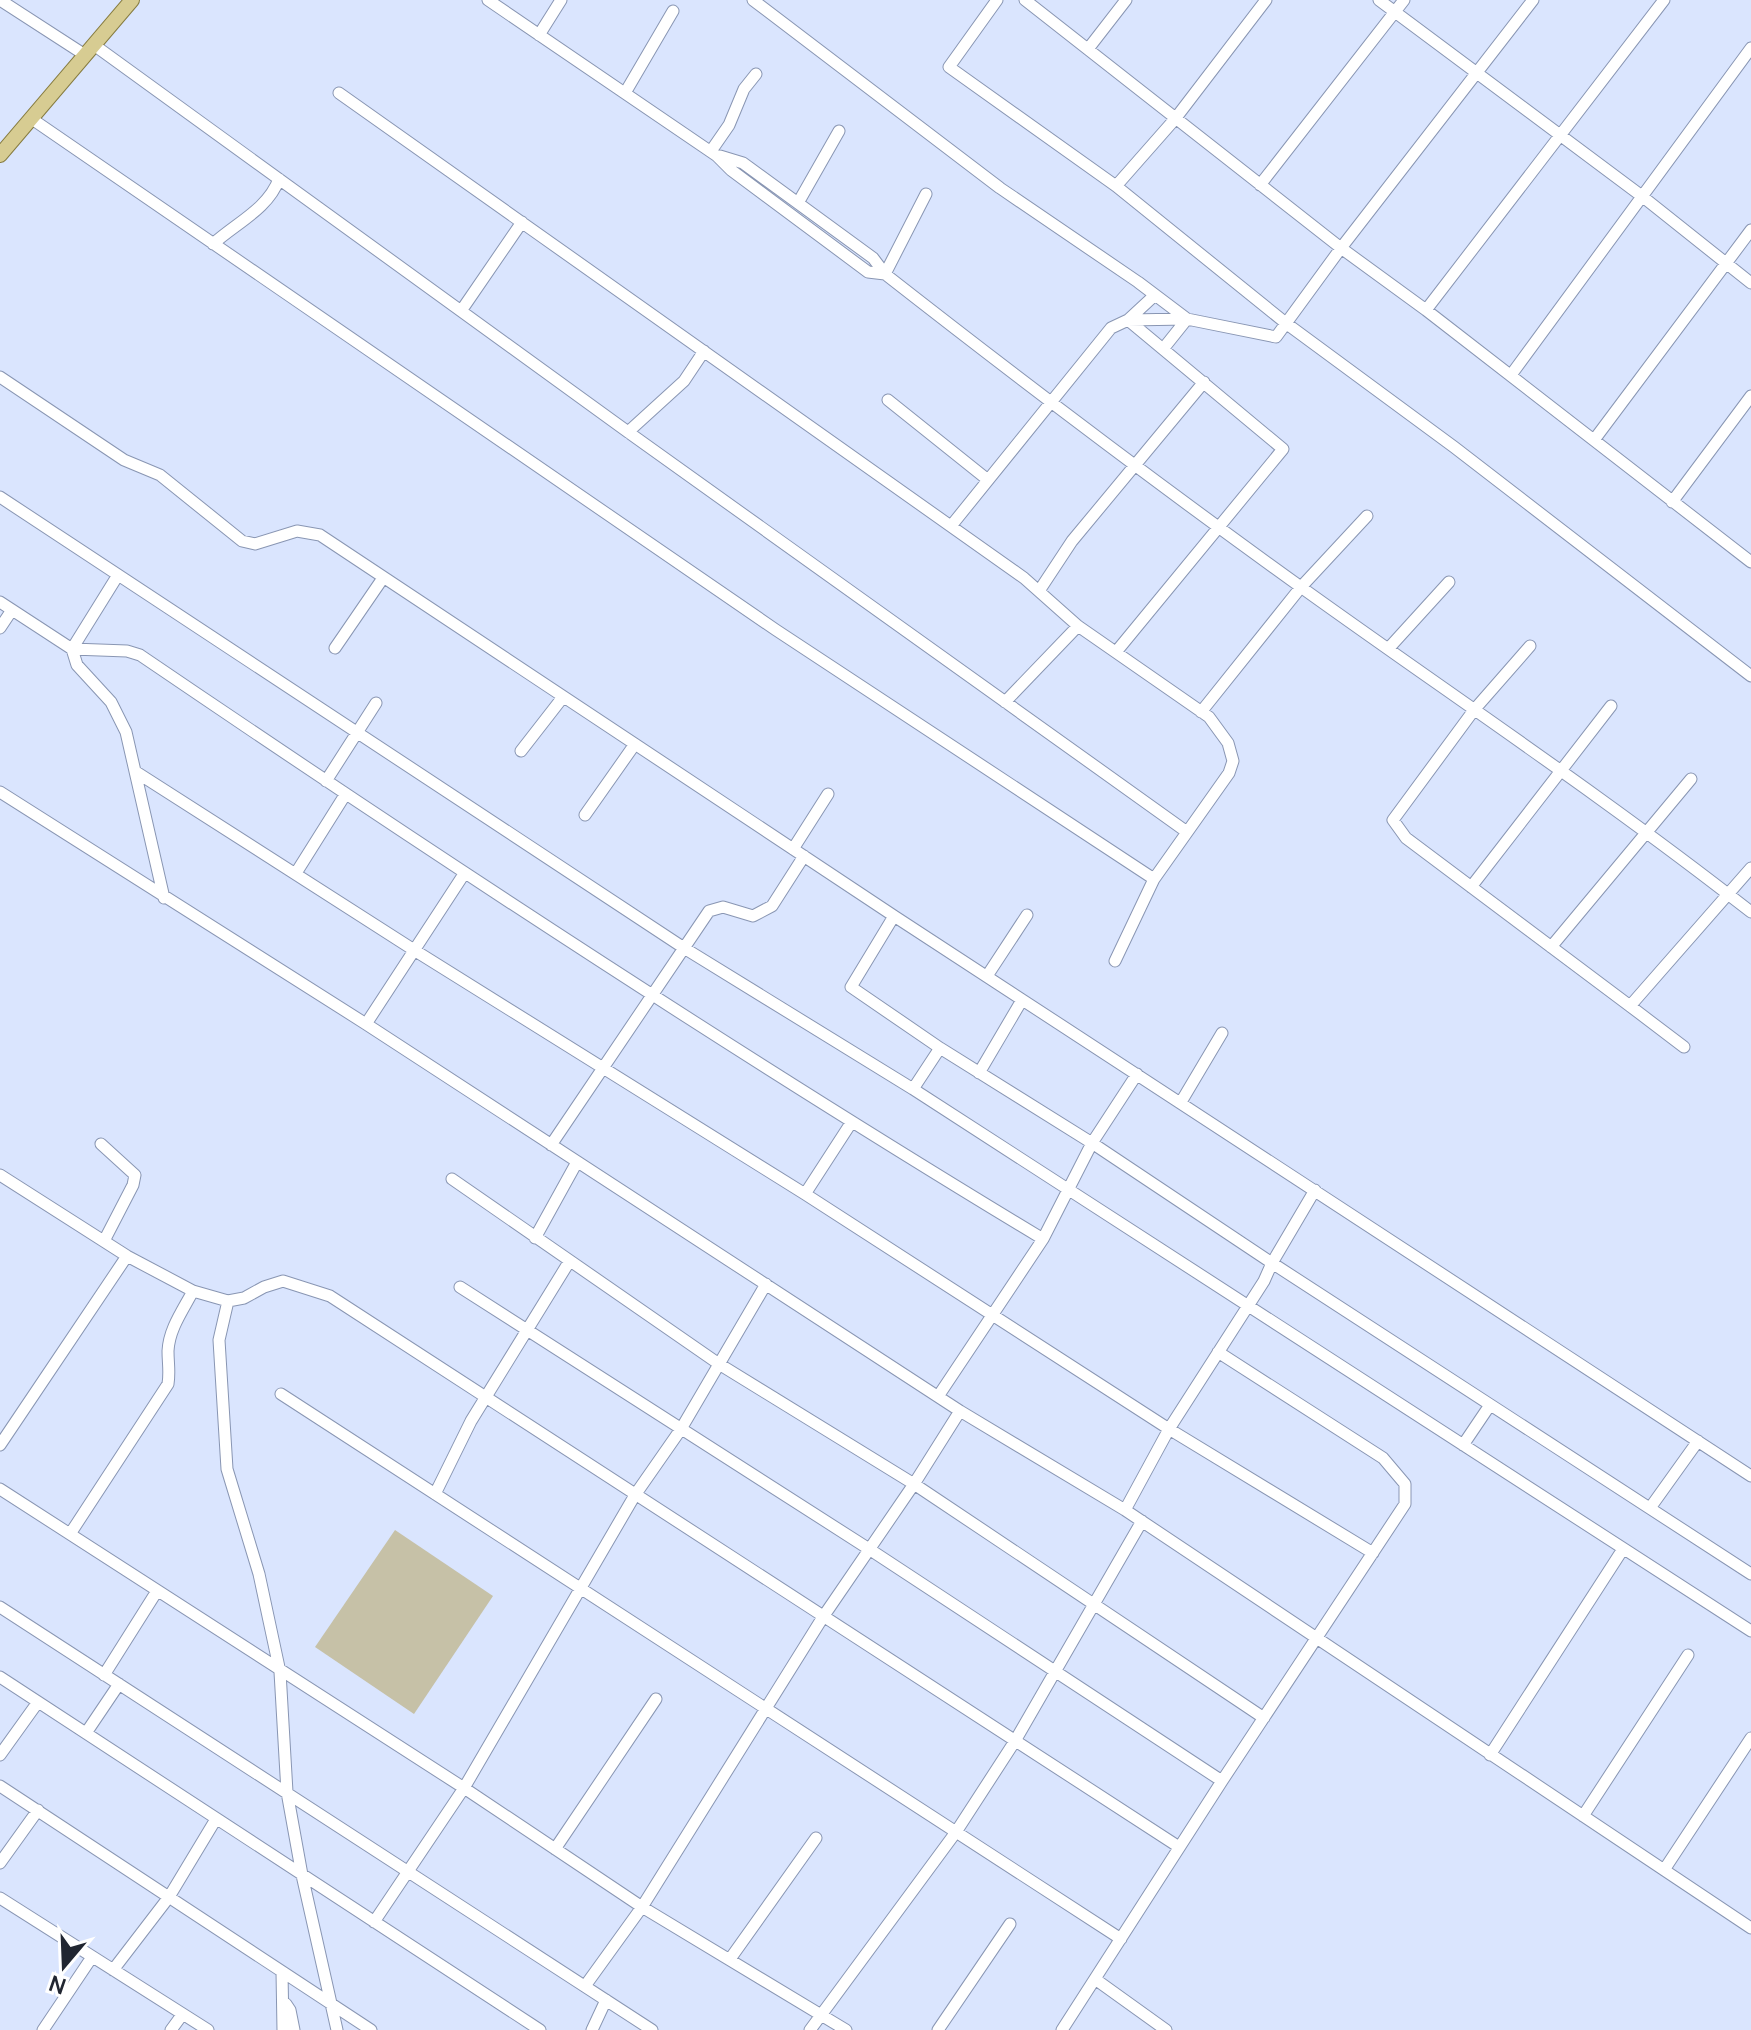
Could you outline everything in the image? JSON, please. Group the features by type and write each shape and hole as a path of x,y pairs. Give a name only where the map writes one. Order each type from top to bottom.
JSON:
{"main road":[{"path":"0,155 132,0"}],"street":[{"path":"0,0 90,50 279,179 1187,832"},
{"path":"488,0 714,154 868,272 885,274"},
{"path":"539,35 561,0"},
{"path":"753,0 1000,188 1187,319"},
{"path":"997,0 949,67 1116,186 1287,324 1466,456 1751,676"},
{"path":"1025,0 1341,248 1749,558"},
{"path":"1088,49 1126,0"},
{"path":"1116,186 1175,119 1266,0"},
{"path":"1379,0 1643,197 1751,283"},
{"path":"1260,185 1404,0"},
{"path":"1128,320 1187,319 1276,337 1533,0"},
{"path":"1426,310 1664,0"},
{"path":"625,93 673,11"},
{"path":"1511,375 1751,48"},
{"path":"714,154 744,89 756,74"},
{"path":"339,93 951,526 1039,591 1078,626 1209,717 1228,743 1233,761 1229,773 1154,879 1115,961"},
{"path":"32,119 776,630 1154,879"},
{"path":"798,203 839,131"},
{"path":"714,154 743,163 798,203 873,258 885,274 1051,404 1301,587 1647,833 1751,912"},
{"path":"213,244 265,204 279,179"},
{"path":"885,274 926,194"},
{"path":"461,311 522,222"},
{"path":"1594,440 1751,230"},
{"path":"951,526 1111,328 1128,320 1155,295"},
{"path":"1163,349 1187,319"},
{"path":"1116,652 1283,449 1128,320"},
{"path":"628,432 684,381 704,351"},
{"path":"0,377 124,460 160,475 242,541 255,544 297,531 320,535 798,853 1751,1476"},
{"path":"1039,591 1072,541 1204,382"},
{"path":"1672,502 1751,396"},
{"path":"888,400 988,480"},
{"path":"0,497 684,948 913,1089 1751,1631"},
{"path":"1201,712 1301,587 1367,516"},
{"path":"118,575 72,649 77,665 111,702 126,732 164,898"},
{"path":"335,648 383,578"},
{"path":"1388,649 1449,582"},
{"path":"0,602 72,649 127,651 140,655 464,874 851,1123 1043,1239"},
{"path":"0,628 12,610"},
{"path":"1005,702 1078,626"},
{"path":"1530,646 1474,710 1393,820 1406,838 1684,1047"},
{"path":"521,751 563,697"},
{"path":"326,781 376,703"},
{"path":"1471,887 1611,706"},
{"path":"585,815 635,744"},
{"path":"136,772 805,1194 1169,1429 1373,1553"},
{"path":"1551,947 1691,779"},
{"path":"0,792 366,1024 960,1411 1142,1521 1750,1925"},
{"path":"551,1145 709,911 723,907 753,916 772,906 828,794"},
{"path":"296,873 345,795"},
{"path":"1630,1006 1751,868"},
{"path":"366,1024 464,874"},
{"path":"987,976 1027,915"},
{"path":"894,916 851,987 940,1048 1092,1143 1751,1574"},
{"path":"979,1073 1022,1000"},
{"path":"1181,1102 1222,1033"},
{"path":"913,1089 940,1048"},
{"path":"939,1395 1043,1239 1092,1143 1137,1074"},
{"path":"805,1194 851,1123"},
{"path":"101,1144 135,1175 133,1185 104,1241"},
{"path":"535,1238 577,1162"},
{"path":"0,1175 127,1256 193,1291 228,1301 244,1298 283,1281 330,1296 1179,1847"},
{"path":"452,1179 719,1364 914,1484 1264,1718"},
{"path":"1125,1510 1169,1429 1264,1281 1315,1190"},
{"path":"0,1445 127,1256"},
{"path":"435,1494 454,1452 569,1262"},
{"path":"374,1922 464,1788 635,1495 681,1429 766,1284"},
{"path":"460,1287 869,1549 1222,1781"},
{"path":"70,1534 168,1384 171,1332 193,1291"},
{"path":"228,1301 219,1340 227,1469 259,1574 280,1672 287,1792 337,2030"},
{"path":"1062,2030 1405,1504 1405,1484 1383,1458 1218,1352"},
{"path":"281,1394 1121,1939"},
{"path":"1463,1445 1490,1405"},
{"path":"585,1986 642,1907 823,1617 960,1411"},
{"path":"1650,1508 1698,1441"},
{"path":"0,1489 464,1788 642,1907 846,2030"},
{"path":"810,2030 956,1832 1015,1741 1142,1521"},
{"path":"1490,1755 1623,1549"},
{"path":"104,1675 157,1591"},
{"path":"0,1607 652,2030"},
{"path":"1583,1816 1688,1655"},
{"path":"0,1677 540,2030"},
{"path":"86,1733 119,1684"},
{"path":"555,1849 656,1699"},
{"path":"0,1755 38,1702"},
{"path":"1664,1870 1751,1738"},
{"path":"0,1786 371,2030"},
{"path":"0,1863 38,1810"},
{"path":"113,1970 169,1897 216,1819"},
{"path":"730,1959 816,1838"},
{"path":"1,1901 208,2030"},
{"path":"938,2030 1010,1924"},
{"path":"43,2030 92,1957"},
{"path":"282,1972 283,2030"},
{"path":"1095,1979 1166,2030"},
{"path":"283,2000 290,2010 294,2030"},
{"path":"592,2030 606,2000"},
{"path":"171,2030 182,2015"}],"shaded area":[{"path":"395,1530 493,1596 414,1714 315,1647"}]}
